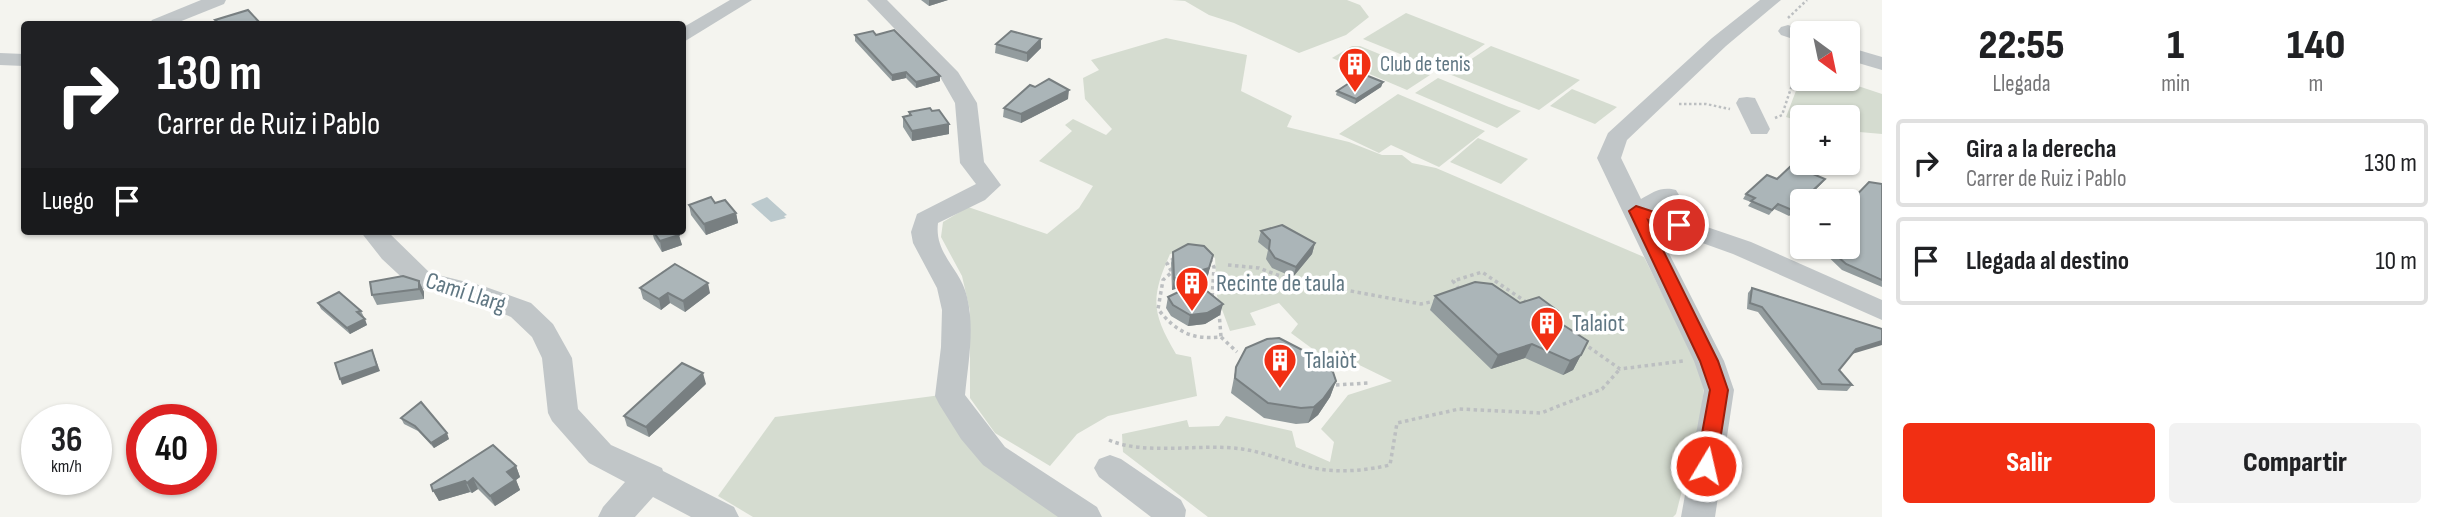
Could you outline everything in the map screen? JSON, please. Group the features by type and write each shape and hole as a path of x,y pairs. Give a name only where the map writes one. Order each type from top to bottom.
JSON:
{"street":[{"path":"166,21 217,0"},
{"path":"686,35 743,0"},
{"path":"876,0 948,72 966,103 972,163 989,185 973,198 951,205 926,219 923,230 923,243 954,294 958,328 950,396 972,430 994,456 1085,517"},
{"path":"1698,517 1719,390 1709,361 1636,211 1602,165 1609,158 1616,138 1719,42 1772,0"},
{"path":"1860,56 1882,64"},
{"path":"0,59 21,60"},
{"path":"1747,103 1759,129"},
{"path":"1636,211 1667,195"},
{"path":"1636,211 1742,248 1882,311"},
{"name":"Camí Llarg","path":"376,235 391,253 421,280 473,292 521,310 543,331 557,358 563,413 600,454 650,477 722,517"},
{"path":"1110,454 1169,510 1168,517"},
{"path":"615,517 650,477"}],"path":[{"path":"1182,255 1167,264 1172,272 1163,281 1158,309 1166,320 1187,336 1201,340 1221,337"},
{"path":"1203,255 1211,259 1214,267 1212,303"},
{"path":"1228,265 1259,268 1291,280 1422,304 1443,299"},
{"path":"1453,296 1464,294 1453,281 1482,272 1530,305"},
{"path":"1216,309 1221,315 1221,337 1237,352"},
{"path":"1573,336 1620,369"},
{"path":"1110,454 1127,448 1187,446 1244,449 1324,470 1363,471 1390,465 1397,423 1459,409 1541,413 1602,388 1620,369 1672,361 1709,361"},
{"path":"1336,385 1368,383"}],"shaded area":[{"path":"1172,0 1347,0 1360,5 1369,17 1346,35 1299,53 1234,23 1209,15 1185,1"},
{"path":"1406,13 1485,44 1445,72 1363,39"},
{"path":"1166,38 1247,55 1241,91 1292,116 1287,127 1349,142 1382,155 1402,155 1412,163 1436,168 1644,257 1705,380 1700,420 1676,514 1673,517 1208,517 1123,452 1122,434 1187,420 1189,427 1219,426 1226,416 1292,431 1296,447 1330,462 1334,442 1321,429 1348,395 1392,381 1345,358 1333,364 1291,333 1298,324 1279,303 1250,313 1256,325 1230,331 1217,296 1215,258 1199,251 1170,254 1159,283 1156,306 1162,327 1176,354 1191,357 1197,396 1108,416 1077,434 1050,466 995,433 970,398 970,311 962,276 941,237 943,222 968,207 1047,234 1079,208 1093,186 1039,161 1072,131 1065,125 1073,119 1106,135 1112,129 1085,99 1083,78 1099,70 1091,60"},
{"path":"1352,46 1360,46 1430,75 1407,90 1332,58"},
{"path":"1491,46 1580,80 1539,110 1449,74"},
{"path":"1438,78 1521,111 1497,128 1415,93"},
{"path":"1860,87 1882,94 1882,134 1860,132 1860,105 1791,105 1796,91 1860,91"},
{"path":"1572,89 1617,107 1595,124 1550,106"},
{"path":"1398,94 1485,131 1439,167 1391,145 1379,153 1339,134"},
{"path":"1478,138 1528,159 1501,184 1450,162"},
{"path":"767,197 787,215 784,216 786,218 771,222 751,204"},
{"path":"941,395 1069,517 753,517 718,496 775,417"}],"building":[{"path":"248,10 258,21 216,21"},
{"path":"894,30 940,76 916,82 906,72 892,75 855,35 873,31 876,35"},
{"path":"1011,31 1041,39 1027,53 996,44"},
{"path":"1363,74 1383,82 1356,99 1337,91"},
{"path":"1049,79 1069,90 1021,114 1004,108 1030,85 1035,87"},
{"path":"930,108 932,111 939,110 949,124 912,131 903,117 911,115 909,112"},
{"path":"1790,167 1790,175 1816,175 1825,179 1814,189 1790,189 1790,209 1778,204 1772,210 1751,201 1755,198 1746,194 1767,175 1777,179"},
{"path":"1869,182 1882,184 1882,280 1840,259 1860,259 1860,191"},
{"path":"711,197 715,203 725,200 736,213 704,224 689,205"},
{"path":"1282,225 1315,243 1296,267 1275,258 1269,249 1270,240 1261,231"},
{"path":"656,235 679,235 660,241"},
{"path":"1188,244 1204,246 1213,255 1209,268 1174,279 1173,252"},
{"path":"675,264 708,283 683,301 668,293 659,299 640,288"},
{"path":"403,276 419,281 419,289 372,295 370,282"},
{"path":"1475,282 1492,284 1520,303 1539,297 1558,311 1554,319 1588,341 1581,355 1570,361 1532,344 1498,355 1435,296"},
{"path":"1197,283 1223,304 1207,313 1190,315 1173,305 1168,297"},
{"path":"1752,288 1882,329 1882,341 1856,349 1839,370 1852,385 1822,384 1762,307 1750,303"},
{"path":"339,292 361,311 357,312 365,319 347,328 318,303"},
{"name":"Talaiòt","path":"1279,338 1318,358 1333,372 1336,381 1314,407 1301,408 1268,403 1235,378 1236,367 1246,348 1267,339"},
{"path":"372,350 377,366 340,379 335,363"},
{"path":"682,363 703,373 646,427 624,416"},
{"path":"421,402 447,433 431,443 415,426 401,418"},
{"path":"493,445 516,466 507,472 515,480 490,496 473,478 467,483 465,481 433,491 431,485"}],"place":[{"name":"Club de tenis","path":"1355,94"},
{"name":"Recinte de taula","path":"1192,313"},
{"name":"Talaiot","path":"1547,353"},
{"name":"Talaiòt","path":"1280,390"}],"route":[{"path":"1679,225 1636,211 1709,361 1719,390 1706,466"}]}
